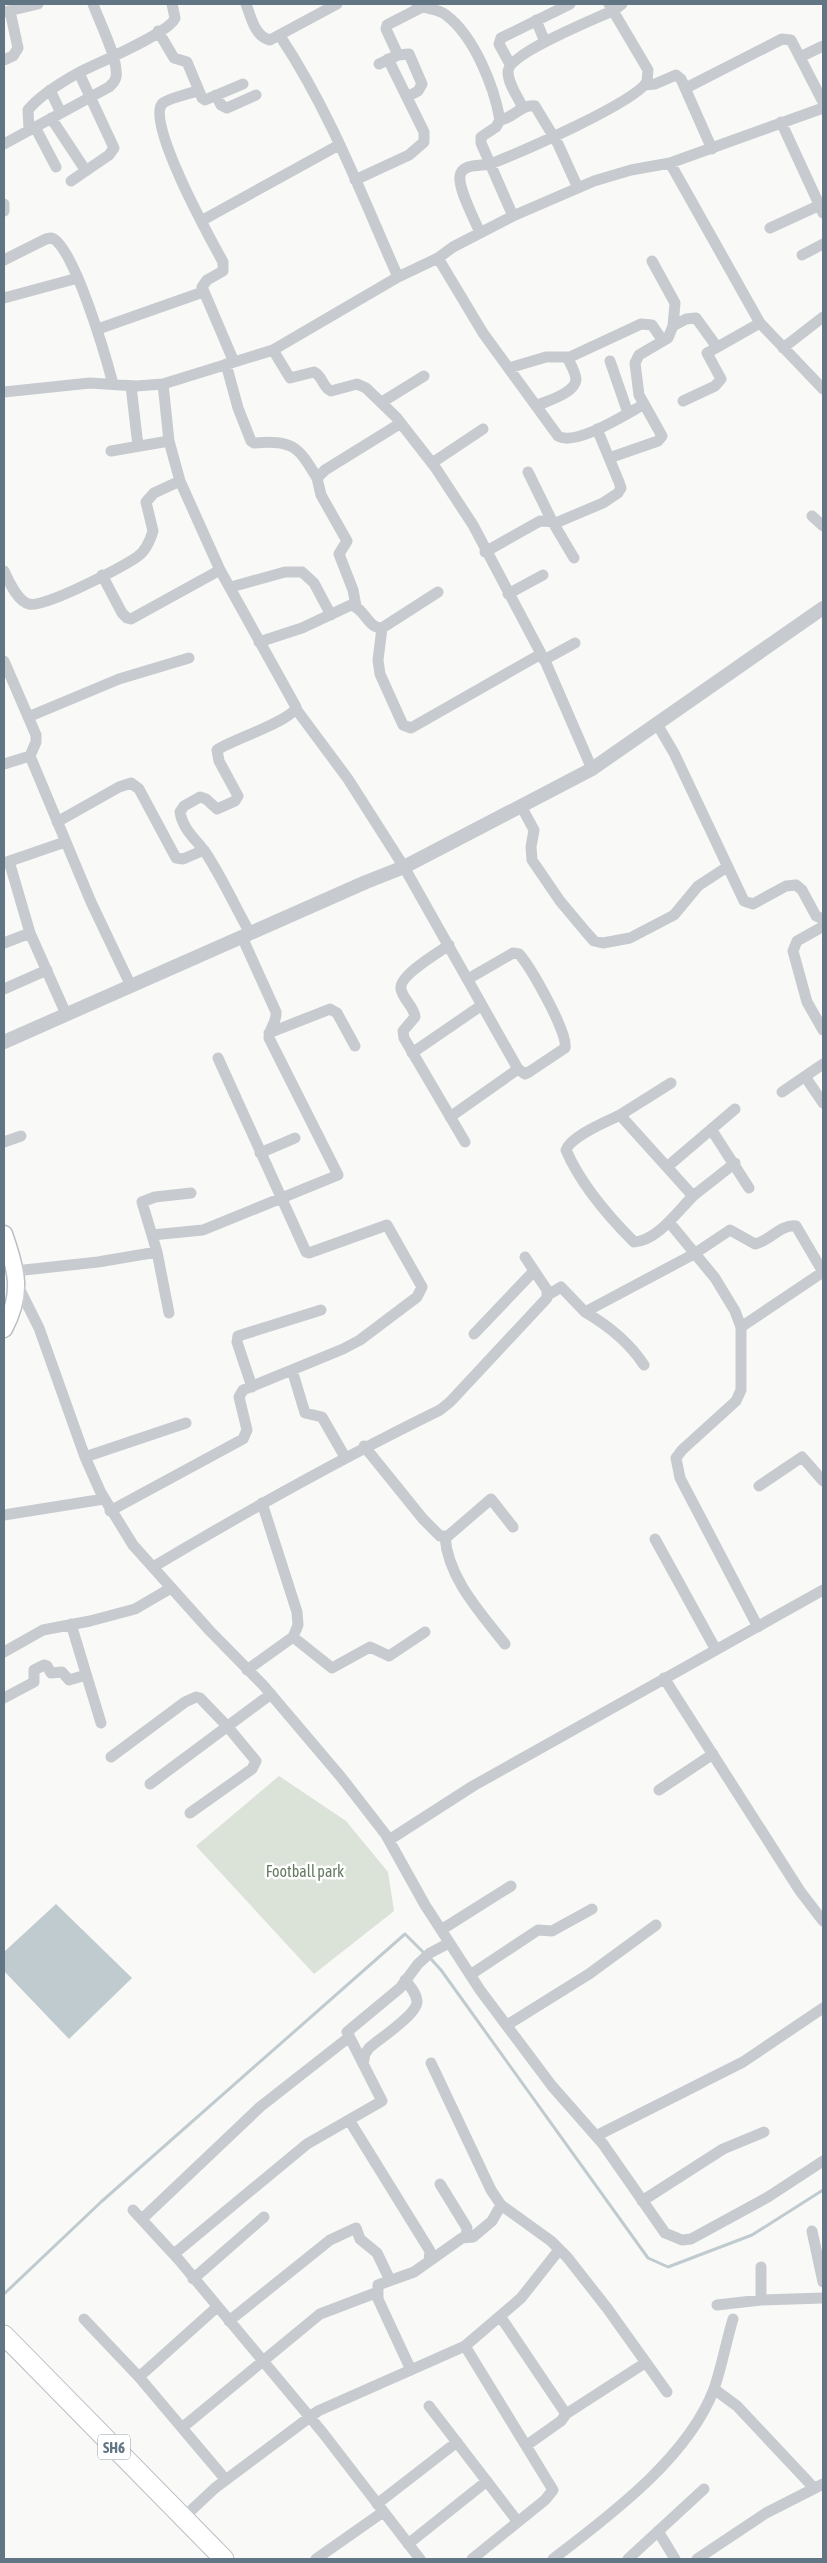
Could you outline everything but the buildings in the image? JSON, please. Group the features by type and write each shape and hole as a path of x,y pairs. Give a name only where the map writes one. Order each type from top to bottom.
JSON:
{"main road":[{"path":"4,1234 14,1263 17,1296 4,1329"},
{"name":"SH6","path":"4,2335 224,2559"}],"street":[{"path":"4,60 13,56 18,48 7,11 38,4"},
{"path":"4,144 89,98 115,81 113,57 93,4"},
{"path":"56,167 32,128 28,110 50,90 78,73 144,41 158,30 174,22 172,4"},
{"path":"246,4 258,33 264,39 270,40 337,4"},
{"path":"523,108 510,81 508,71 510,64 499,41 536,20 570,4"},
{"path":"355,180 409,154 424,142 424,132 388,59 386,29 388,25 420,5 435,8 457,25 488,78 500,120"},
{"path":"510,64 545,42 615,6 648,70 649,78 645,85"},
{"path":"536,20 545,42"},
{"path":"158,30 174,58 186,62 200,96 205,100 243,84"},
{"path":"280,36 305,73 398,278"},
{"path":"686,88 782,39 792,40 823,102"},
{"path":"800,57 823,46"},
{"path":"388,59 409,54 422,84 418,91 407,97"},
{"path":"71,181 109,155 114,148 78,73"},
{"path":"480,233 461,186 460,176 462,171 469,167 490,165 554,136 612,106 645,85 655,84 676,76 681,79 712,149"},
{"path":"50,90 56,116 86,171"},
{"path":"198,91 165,102 160,107 168,152 224,267 220,273 204,283 204,292 230,363 238,408 251,441 254,443 285,442 293,445 301,453 317,478 321,495 346,541 339,554 353,590 356,606 372,626 382,628 438,592"},
{"path":"216,95 222,105 227,108 256,95"},
{"path":"513,216 481,143 481,137 496,127 500,120 511,117 523,108 535,106 554,136 578,188"},
{"path":"4,392 72,384 130,386 163,384 273,350 398,278 513,216 578,188 631,170 670,163 823,108"},
{"path":"770,228 822,209 781,122"},
{"path":"201,221 339,145"},
{"path":"670,163 760,323 823,389"},
{"path":"4,204 4,211"},
{"path":"4,260 46,239 55,238 78,278 98,329 113,384"},
{"path":"802,255 823,244"},
{"path":"438,258 483,333 562,439 570,439 597,429 643,405"},
{"path":"609,458 661,438 662,433 643,405 639,395 635,363 636,358 644,351 671,335 673,326 675,302 652,261"},
{"path":"4,298 78,278"},
{"path":"98,329 204,292"},
{"path":"783,348 823,317"},
{"path":"673,326 686,319 696,318 716,347"},
{"path":"683,401 715,386 719,382 720,376 707,355 710,351 760,323"},
{"path":"509,368 546,357 567,357 642,324 652,325 663,341"},
{"path":"273,350 290,378 314,372 319,375 328,390 334,391 357,384 366,388 401,423 432,463 473,526 542,657 592,769"},
{"path":"536,406 567,391 574,384 575,376 567,357"},
{"path":"610,361 628,413"},
{"path":"382,402 424,376"},
{"path":"163,384 169,441 180,481 220,570 296,709 348,779 404,867 518,1069 525,1074 565,1048 566,1038 542,991 517,953 468,979"},
{"path":"130,386 138,446"},
{"path":"317,478 325,470 401,423"},
{"path":"432,463 483,429"},
{"path":"486,552 540,521 558,522 603,504 618,493 621,488 597,429"},
{"path":"111,451 169,441"},
{"path":"528,472 552,521 574,558"},
{"path":"4,571 22,601 30,605 45,604 102,575 137,557 144,550 153,532 146,502 154,493 180,481"},
{"path":"812,516 823,526"},
{"path":"102,575 122,614 131,619 220,570"},
{"path":"231,588 269,576 293,571 302,572 314,582 331,614"},
{"path":"508,594 543,575"},
{"path":"259,642 302,628 351,605 356,606"},
{"path":"4,1042 404,867 592,769 823,608"},
{"path":"382,628 378,660 380,674 403,725 411,728 542,657 575,643"},
{"path":"28,717 119,679 189,658"},
{"path":"4,661 36,735 36,742 30,756 65,842 131,986"},
{"path":"152,1234 204,1230 336,1177 338,1171 269,1038 269,1033 276,1022 276,1012 246,935 204,850 195,842 184,824 180,812 184,806 200,798 206,799 217,809 237,798 237,792 219,761 217,750 274,723 296,709"},
{"path":"657,724 674,752 744,901 753,904 786,886 796,886 802,890 812,911 822,924 797,941 793,951 806,1002 823,1030"},
{"path":"4,764 30,756"},
{"path":"57,822 119,786 131,783 139,789 176,858 183,859 204,850"},
{"path":"521,806 534,830 530,854 532,860 560,901 586,932 594,941 603,944 630,938 674,914 698,886 727,868"},
{"path":"65,842 6,862 30,933 66,1014"},
{"path":"4,944 30,933"},
{"path":"449,945 421,964 402,983 401,989 414,1012 413,1021 402,1032 412,1053 465,1142"},
{"path":"4,988 47,970"},
{"path":"412,1053 482,1005"},
{"path":"269,1033 330,1009 337,1013 355,1046"},
{"path":"110,1511 243,1439 247,1430 239,1397 241,1392 360,1340 417,1297 422,1287 387,1225 309,1253 306,1252 218,1058"},
{"path":"782,1092 806,1078 823,1064"},
{"path":"450,1117 518,1069"},
{"path":"806,1078 823,1102"},
{"path":"670,1082 620,1115 568,1144 566,1150 586,1186 634,1242 645,1242 693,1196 735,1163"},
{"path":"666,1168 734,1109"},
{"path":"620,1115 693,1196"},
{"path":"711,1129 735,1163 749,1188"},
{"path":"4,1142 21,1136"},
{"path":"260,1153 295,1138"},
{"path":"168,1313 157,1252 142,1202 155,1197 191,1193"},
{"path":"668,1222 715,1278 735,1311 741,1327 741,1390 736,1401 682,1450 676,1458 680,1478 758,1627"},
{"path":"585,1312 694,1254 730,1230 755,1244 762,1242 780,1230 792,1226 798,1229 823,1272 741,1327"},
{"path":"157,1252 15,1276 52,1361 86,1457 110,1511 133,1545 270,1694 342,1777 389,1840 470,1976 552,2086 596,2136 665,2233 682,2240 691,2239 768,2197 823,2160"},
{"path":"525,1257 548,1295"},
{"path":"474,1334 534,1271"},
{"path":"153,1568 262,1502 364,1446 440,1410 450,1402 548,1295 561,1287 585,1312 606,1324 635,1351 644,1365"},
{"path":"252,1387 237,1342 238,1336 321,1310"},
{"path":"292,1370 305,1413 322,1417 345,1457"},
{"path":"86,1457 186,1422"},
{"path":"364,1446 423,1519 440,1536 445,1537"},
{"path":"759,1486 802,1457 823,1480"},
{"path":"4,1515 104,1498"},
{"path":"445,1537 492,1499 513,1527"},
{"path":"247,1670 293,1637 298,1625 297,1612 262,1502"},
{"path":"445,1537 450,1564 480,1612 505,1644"},
{"path":"655,1539 716,1650"},
{"path":"4,1652 43,1630 90,1621 135,1609 171,1588"},
{"path":"389,1840 473,1786 823,1590"},
{"path":"71,1624 101,1723"},
{"path":"293,1637 332,1668 370,1647 389,1656 425,1632"},
{"path":"4,1698 34,1682 34,1670 44,1665 47,1666 51,1673 62,1672 69,1680 86,1675"},
{"path":"664,1678 800,1891 823,1921"},
{"path":"150,1784 270,1694"},
{"path":"111,1757 185,1702 196,1697 227,1726 254,1757 255,1765 190,1813"},
{"path":"659,1790 713,1754"},
{"path":"441,1930 511,1886"},
{"path":"470,1976 538,1930 552,1931 592,1909"},
{"path":"507,2025 581,1979 656,1925"},
{"path":"174,2254 307,2144 382,2101 348,2038 347,2032 387,1999 430,1953 449,1943"},
{"path":"363,2064 365,2054 369,2048 404,2020 417,2005 417,1999 405,1980"},
{"path":"596,2136 743,2062 823,2008"},
{"path":"142,2219 260,2107 348,2038"},
{"path":"431,2063 491,2190 502,2205 551,2241 559,2250 607,2308 667,2392"},
{"path":"350,2120 430,2251 429,2261"},
{"path":"642,2201 723,2149 764,2132"},
{"path":"440,2184 467,2228 466,2237"},
{"path":"411,2370 378,2299 378,2285 414,2272 466,2237 473,2236 481,2231 498,2213 502,2205"},
{"path":"133,2210 174,2254 309,2417 420,2559"},
{"path":"193,2278 264,2217"},
{"path":"229,2321 330,2240 356,2228 360,2239 377,2253 390,2280"},
{"path":"812,2231 823,2282"},
{"path":"183,2518 226,2480 318,2411 465,2346 521,2298 559,2250"},
{"path":"760,2267 761,2300"},
{"path":"182,2427 320,2314 378,2292"},
{"path":"717,2305 761,2300 823,2298"},
{"path":"139,2377 216,2307"},
{"path":"500,2316 566,2414"},
{"path":"553,2559 592,2530 664,2462 694,2426 714,2388 733,2318"},
{"path":"84,2320 139,2377 226,2480"},
{"path":"465,2346 553,2490 545,2500 472,2559"},
{"path":"527,2445 561,2421 566,2414 645,2363"},
{"path":"697,2559 766,2513 819,2486 737,2406 714,2388"},
{"path":"429,2406 518,2522"},
{"path":"316,2559 380,2508 457,2442"},
{"path":"408,2544 487,2481"},
{"path":"628,2559 704,2489"},
{"path":"658,2530 675,2559"}],"green space":[{"name":"Football park","path":"279,1776 346,1821 388,1872 394,1911 314,1974 196,1846"}],"shaded area":[{"path":"56,1904 132,1978 69,2039 4,1971 4,1952"}],"waterway":[{"path":"4,2294 101,2202 405,1934 425,1954"},
{"path":"430,1958 441,1970 648,2258 668,2267 752,2235 823,2190"}]}
